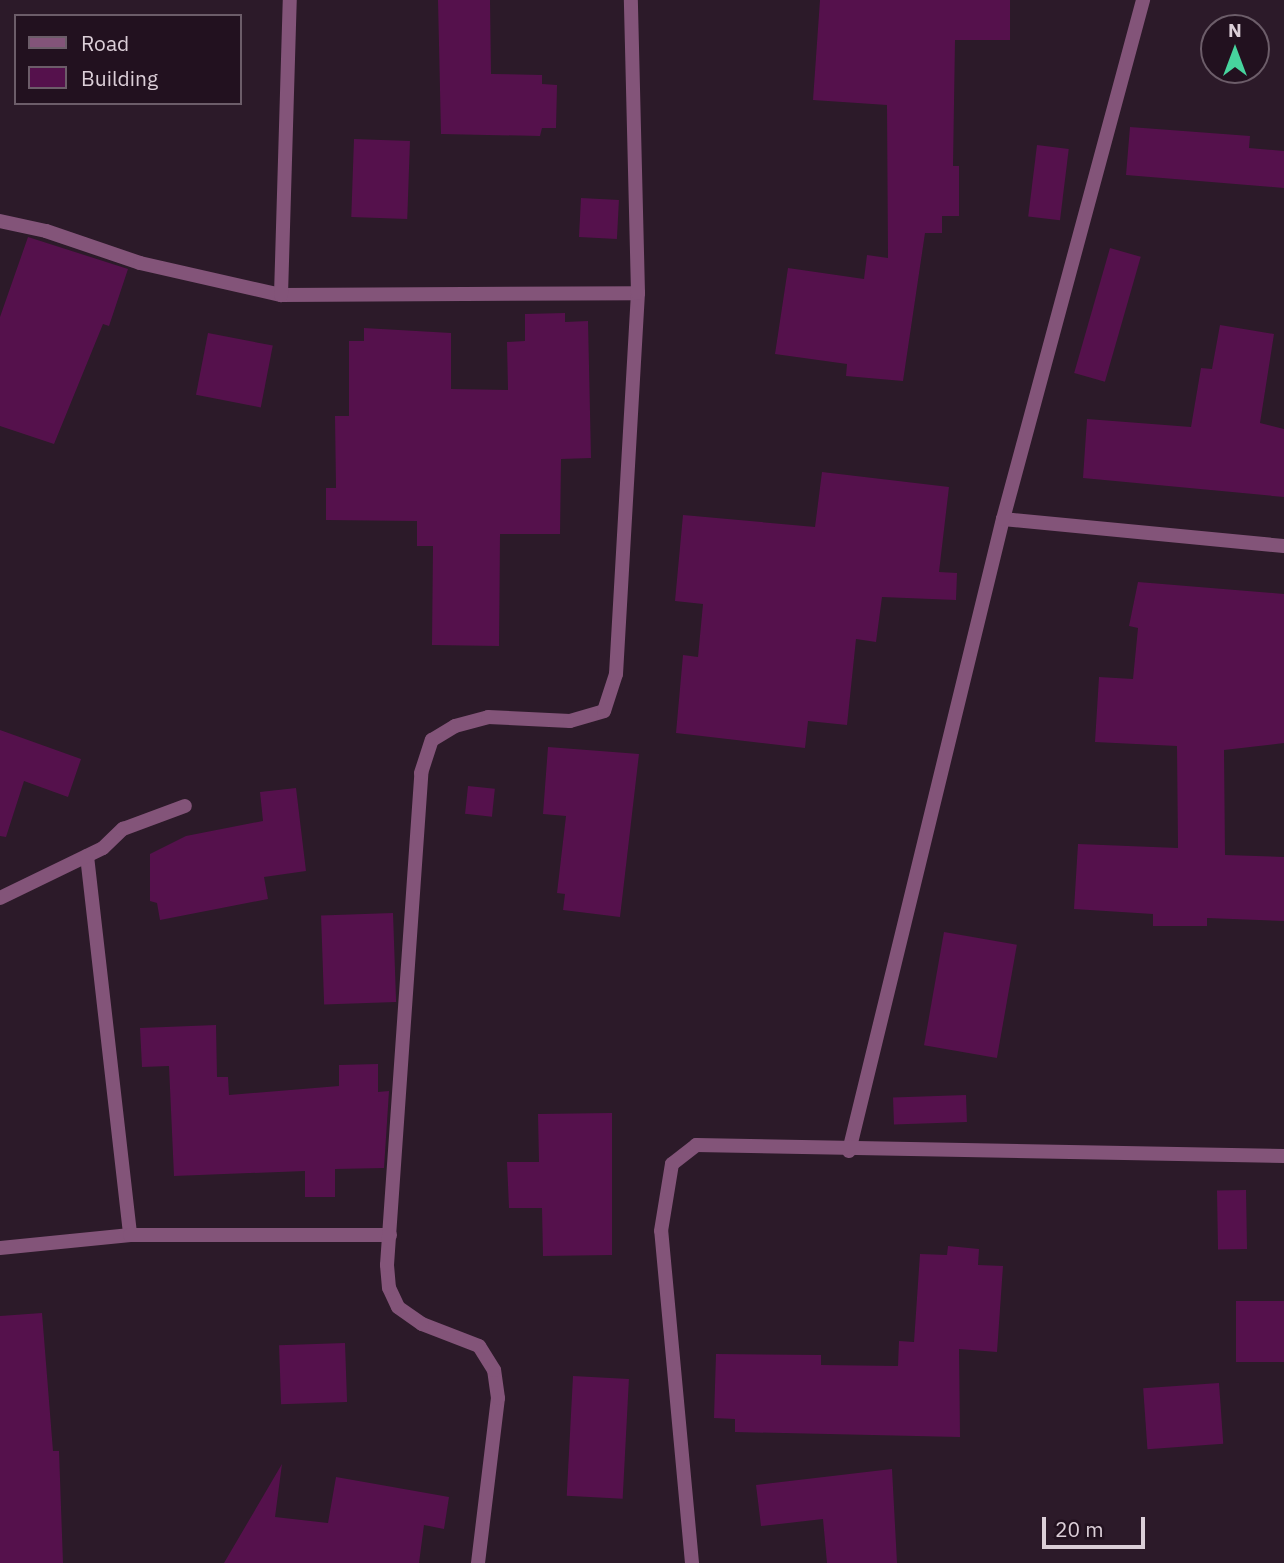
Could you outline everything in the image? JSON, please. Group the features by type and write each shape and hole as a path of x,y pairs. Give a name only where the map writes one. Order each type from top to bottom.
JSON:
{"street":[{"path":"281,295 290,0"},
{"path":"478,1563 498,1398 494,1370 479,1346 422,1324 398,1307 389,1288 390,1235 421,773 432,740 454,726 488,717 570,722 604,711 616,674 638,293 631,0"},
{"path":"849,1151 1003,519 1143,0"},
{"path":"0,221 46,230 141,263 281,295 638,293"},
{"path":"1003,519 1284,545"},
{"path":"0,898 87,856 123,829 185,806"},
{"path":"87,856 130,1235"},
{"path":"692,1563 661,1231 672,1164 696,1145 849,1151 1283,1153"},
{"path":"0,1248 130,1235 390,1235"}],"building":[{"path":"438,0 490,0 491,74 542,75 542,84 557,85 556,128 542,128 540,136 441,134"},
{"path":"820,0 1010,0 1010,40 955,40 953,166 959,166 959,216 942,216 942,233 925,233 903,381 846,376 847,364 775,354 788,268 864,279 867,255 888,258 887,105 813,100"},
{"path":"1130,127 1250,136 1249,148 1284,151 1284,188 1126,175"},
{"path":"354,139 410,141 407,219 351,217"},
{"path":"1037,145 1069,149 1060,220 1028,216"},
{"path":"581,198 619,200 617,239 579,237"},
{"path":"28,237 128,269 109,326 103,324 54,444 0,426 0,317"},
{"path":"1110,248 1141,257 1105,382 1074,373"},
{"path":"565,313 565,322 588,321 591,458 561,459 560,534 500,534 499,646 432,645 433,546 417,546 417,521 326,520 326,488 336,488 335,416 349,416 349,341 364,341 364,328 451,333 451,389 508,390 507,342 525,341 525,314"},
{"path":"1220,325 1274,334 1260,423 1284,429 1284,497 1083,478 1087,419 1191,427 1201,368 1212,369"},
{"path":"208,333 273,346 261,407 196,395"},
{"path":"822,472 949,487 939,572 957,573 956,600 882,597 876,642 856,639 847,725 808,721 805,748 676,733 683,655 698,657 703,604 675,601 683,515 815,527"},
{"path":"1138,582 1284,594 1284,743 1224,750 1225,855 1284,857 1284,921 1207,918 1207,926 1153,926 1153,914 1074,909 1078,844 1178,848 1177,746 1095,742 1099,677 1133,679 1138,628 1129,626"},
{"path":"0,730 81,759 68,797 24,781 6,837 0,836"},
{"path":"548,747 639,754 620,917 563,910 565,894 557,893 566,816 543,814"},
{"path":"468,786 495,789 492,817 465,814"},
{"path":"296,788 306,871 264,877 268,899 160,920 157,903 150,901 150,854 186,836 263,821 260,792"},
{"path":"393,913 396,1002 324,1004 321,916"},
{"path":"944,932 1017,945 997,1058 924,1045"},
{"path":"216,1025 217,1077 228,1077 229,1095 339,1086 339,1065 378,1064 378,1092 389,1091 384,1168 335,1169 335,1197 305,1197 305,1171 174,1176 169,1066 142,1067 140,1028"},
{"path":"966,1095 967,1122 894,1125 893,1098"},
{"path":"612,1113 612,1255 543,1256 542,1208 509,1208 507,1162 539,1162 538,1114"},
{"path":"1246,1190 1247,1249 1218,1249 1217,1191"},
{"path":"948,1246 979,1249 978,1265 1003,1266 997,1352 959,1349 960,1437 735,1432 735,1419 714,1418 716,1354 821,1355 821,1365 898,1366 899,1341 914,1342 920,1254 947,1255"},
{"path":"1236,1301 1284,1301 1284,1362 1236,1362"},
{"path":"42,1313 53,1451 59,1451 63,1563 0,1563 0,1316"},
{"path":"345,1343 347,1402 281,1404 279,1345"},
{"path":"573,1376 629,1379 623,1499 567,1496"},
{"path":"1219,1383 1223,1444 1147,1449 1143,1388"},
{"path":"282,1464 275,1517 328,1523 336,1477 449,1497 444,1529 424,1525 419,1563 224,1563"},
{"path":"892,1469 897,1563 827,1563 823,1519 761,1526 756,1485"}]}
